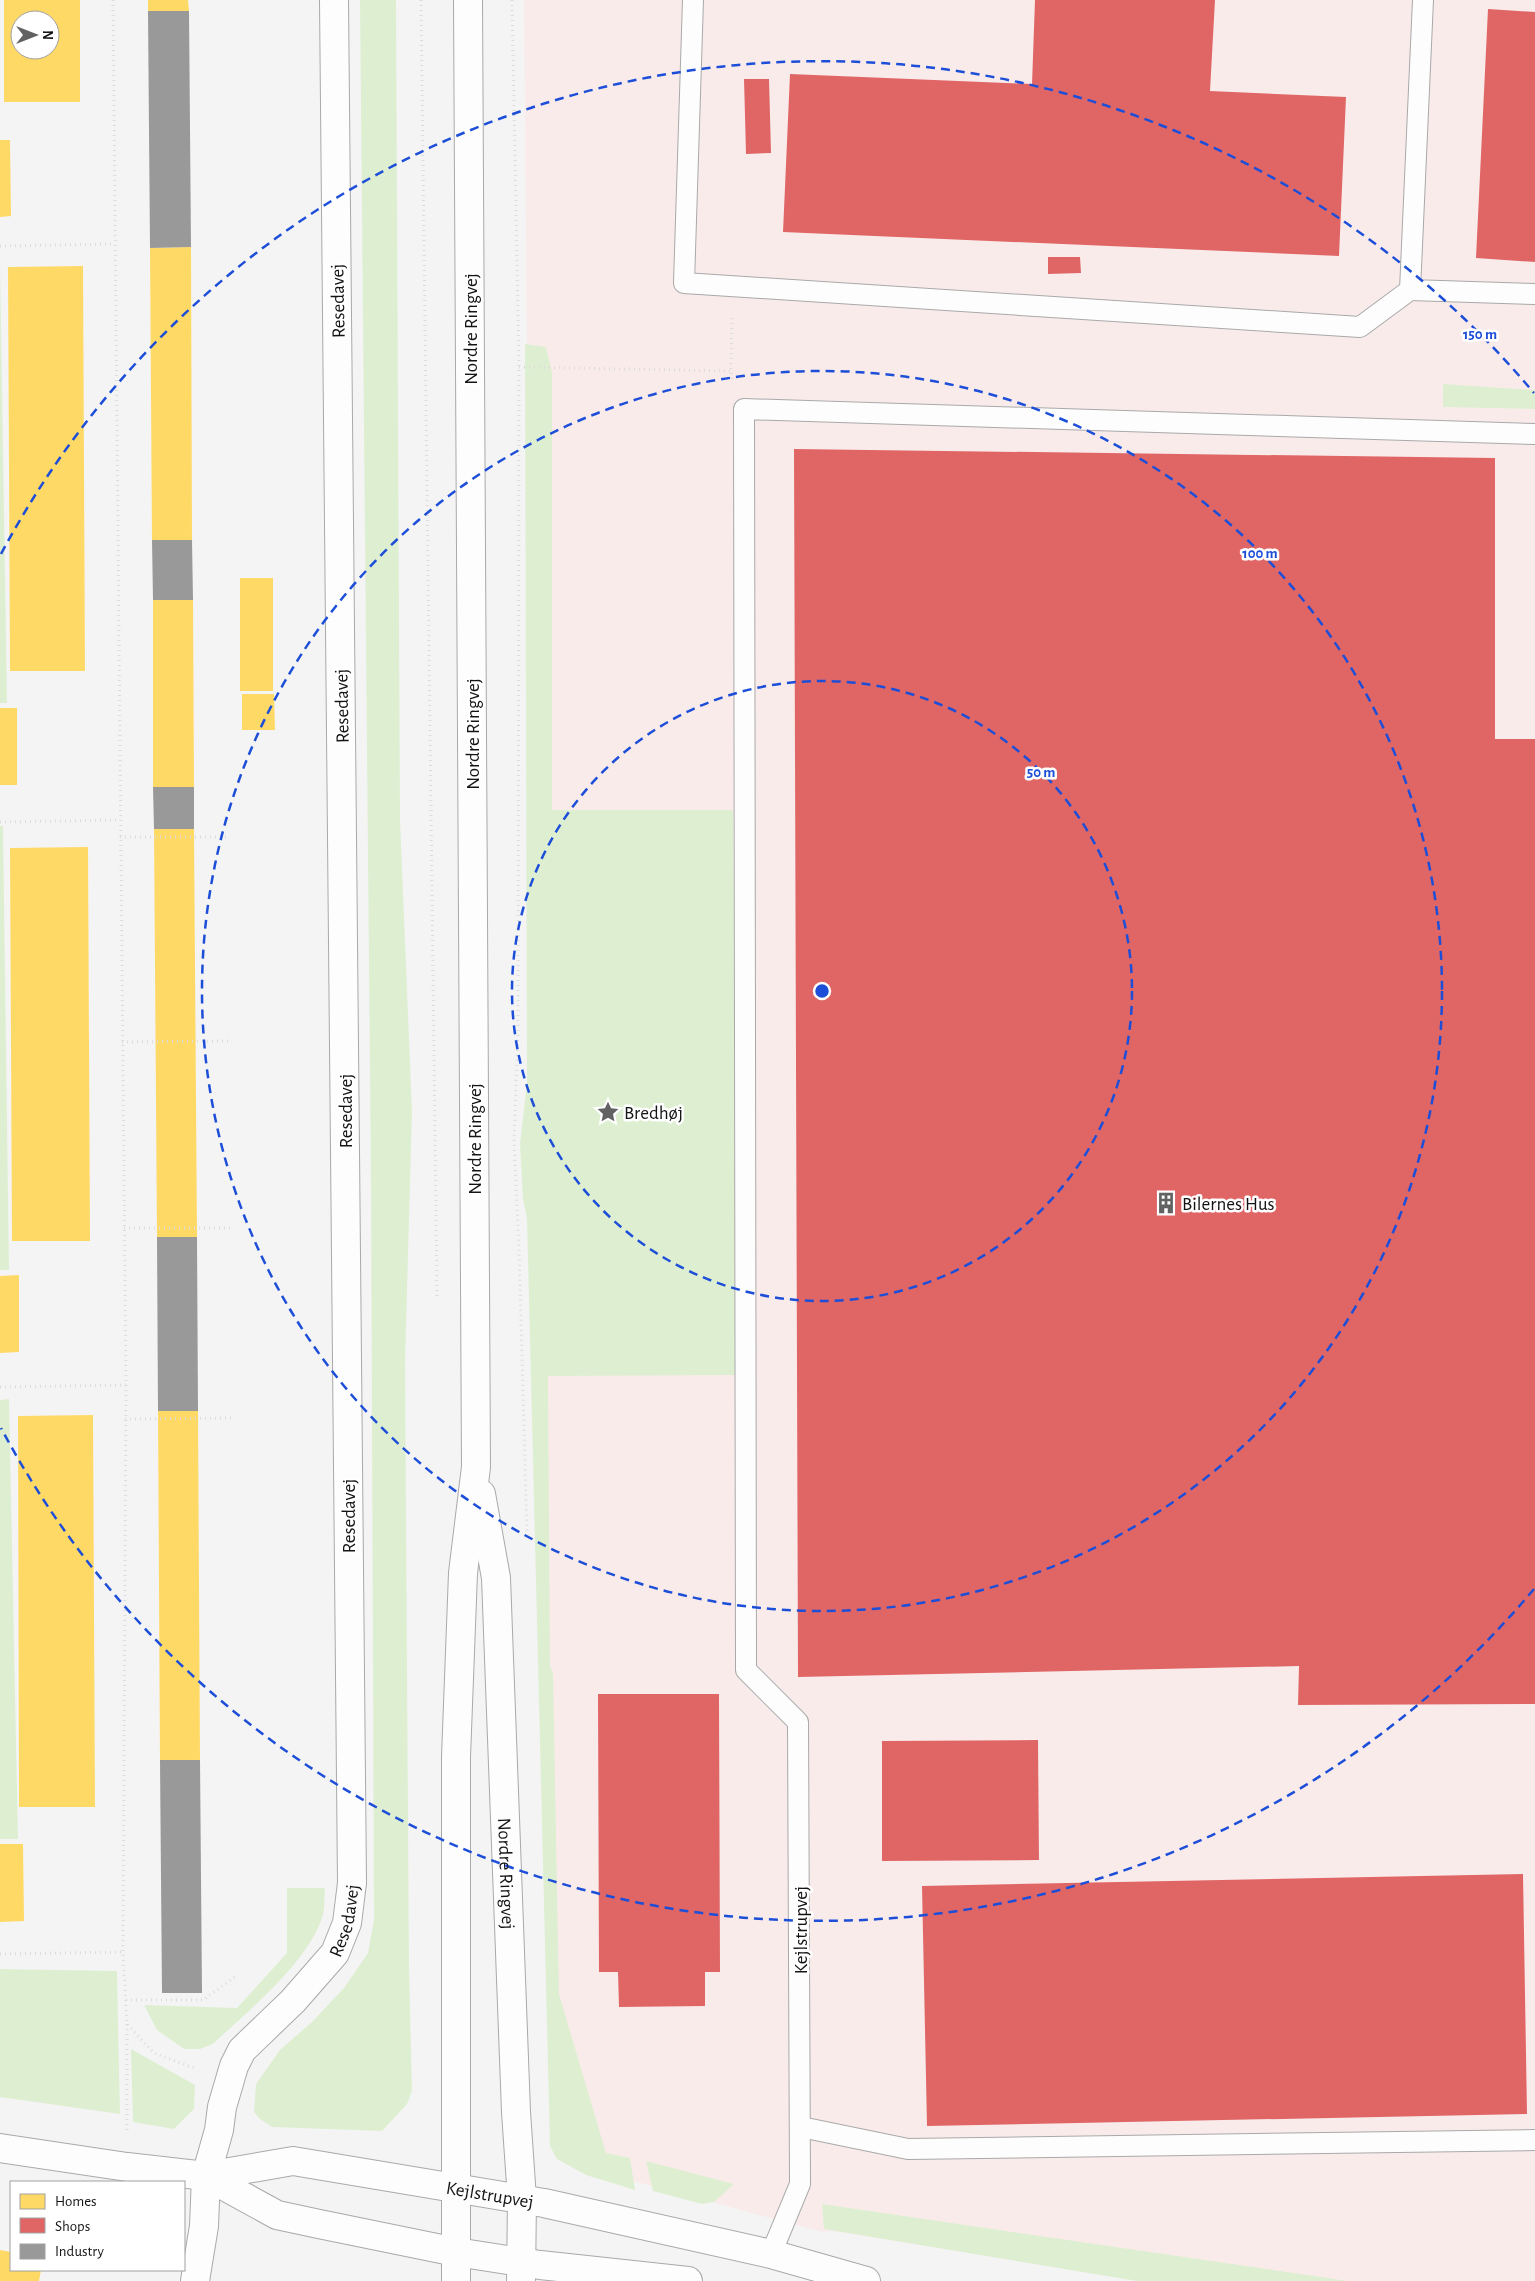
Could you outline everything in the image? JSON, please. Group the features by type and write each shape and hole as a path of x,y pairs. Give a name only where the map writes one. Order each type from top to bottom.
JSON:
{"street":[{"name":"Resedavej","path":"194,2281 204,2226 206,2176 228,2082 242,2050 294,2001 335,1953 347,1923 352,1883 334,0"},
{"name":"Nordre Ringvej","path":"456,2281 456,1757 463,1573 476,1467 468,0"},
{"name":"Nordre Ringvej","path":"476,1467 496,1578 516,2112 522,2200 521,2271"},
{"name":"Kejlstrupvej","path":"0,2148 127,2168 206,2176 293,2161 522,2200 771,2254 866,2281"},
{"name":"Kejlstrupvej","path":"206,2176 277,2215 456,2252 521,2271 688,2281"}],"lane":[{"path":"693,0 684,284 1360,327 1410,290 1535,294"},
{"path":"1410,290 1423,0"},
{"path":"744,409 1535,434"},
{"name":"Kejlstrupvej","path":"744,409 746,1670 798,1722 800,2184 771,2254"},
{"path":"801,2128 908,2149 1535,2140"}],"path":[{"path":"113,0 126,1386 123,1952 127,2024 127,2168"},
{"path":"421,0 437,1308"},
{"path":"512,0 518,367 518,1034 514,1141 527,1537"},
{"path":"0,246 115,244"},
{"path":"733,286 730,371 736,398 744,409"},
{"path":"518,367 730,371"},
{"path":"0,822 120,820"},
{"path":"120,837 228,837"},
{"path":"122,1042 229,1041"},
{"path":"124,1228 231,1228"},
{"path":"0,1387 126,1386"},
{"path":"125,1419 231,1418"},
{"path":"0,1954 123,1952"},
{"path":"126,2000 203,2000 235,1976"},
{"path":"127,2024 154,2053 228,2082"}],"shaded area":[{"path":"524,0 1535,0 1535,2281 1143,2281 833,2231 822,2232 578,2166 554,2147 528,469"}],"green space":[{"path":"360,0 396,0 400,819 412,1112 405,1363 409,1967 412,2091 407,2104 382,2131 272,2127 260,2119 254,2112 256,2084 280,2050 312,2022 344,1988 368,1953 374,1920 371,1179"},
{"path":"0,261 7,703 0,703"},
{"path":"525,344 546,347 552,372 552,810 733,810 738,1375 548,1376 550,1666 553,1673 559,1994 606,2153 630,2158 635,2190 586,2175 557,2159 550,2146 527,1219 523,1199 520,1144 527,1083"},
{"path":"1443,384 1535,390 1535,409 1443,407"},
{"path":"0,826 3,826 9,1270 0,1270"},
{"path":"9,1399 18,1839 0,1839 0,1400"},
{"path":"287,1888 325,1888 324,1909 315,1933 305,1951 276,1985 213,2044 200,2049 184,2049 157,2030 144,2005 237,2008 287,1953"},
{"path":"0,1969 117,1971 120,2114 0,2097"},
{"path":"131,2049 195,2085 194,2109 174,2129 133,2122"},
{"path":"646,2161 734,2184 714,2202 702,2204 653,2191"},
{"path":"822,2204 1348,2281 1137,2281 824,2229"}],"building: Homes":[{"path":"4,0 80,0 80,102 4,102"},
{"path":"148,0 188,0 189,11 148,11"},
{"path":"0,140 10,140 11,216 0,217"},
{"path":"191,247 192,540 152,540 150,248"},
{"path":"83,266 85,671 10,671 8,267"},
{"path":"240,578 273,578 273,691 240,691"},
{"path":"153,600 193,600 194,787 153,787"},
{"path":"242,694 274,694 275,730 242,730"},
{"path":"0,708 17,708 17,785 0,785"},
{"path":"154,829 194,829 197,1237 157,1237"},
{"path":"88,847 90,1241 12,1241 10,848"},
{"path":"19,1275 19,1352 0,1353 0,1276"},
{"path":"158,1411 198,1411 200,1760 160,1760"},
{"path":"93,1415 95,1807 19,1807 18,1416"},
{"path":"0,1844 23,1844 24,1921 0,1922"},
{"path":"0,2250 10,2252 10,2271 41,2271 39,2281 0,2281"}],"building: Shops":[{"path":"1035,0 1215,0 1210,91 1346,97 1339,256 783,232 790,74 1032,84"},
{"path":"1488,9 1535,12 1535,262 1476,258"},
{"path":"744,79 769,79 771,153 746,154"},
{"path":"1048,257 1080,257 1081,273 1048,274"},
{"name":"Bilernes Hus","path":"794,449 1495,458 1495,739 1535,739 1535,1704 1298,1705 1299,1666 798,1677"},
{"path":"598,1694 719,1694 720,1972 705,1972 705,2006 619,2007 618,1972 599,1972"},
{"path":"1038,1740 1039,1860 882,1861 882,1741"},
{"path":"1523,1874 1527,2114 927,2126 922,1886"}],"building: Industry":[{"path":"148,11 189,11 191,247 150,248"},
{"path":"152,540 192,540 193,600 153,600"},
{"path":"153,787 194,787 194,829 154,829"},
{"path":"157,1237 197,1237 198,1411 158,1411"},
{"path":"160,1760 200,1760 202,1993 162,1993"}],"place":[{"name":"Bredhøj","path":"608,1112"},
{"name":"Bilernes Hus","path":"1166,1203"}]}
